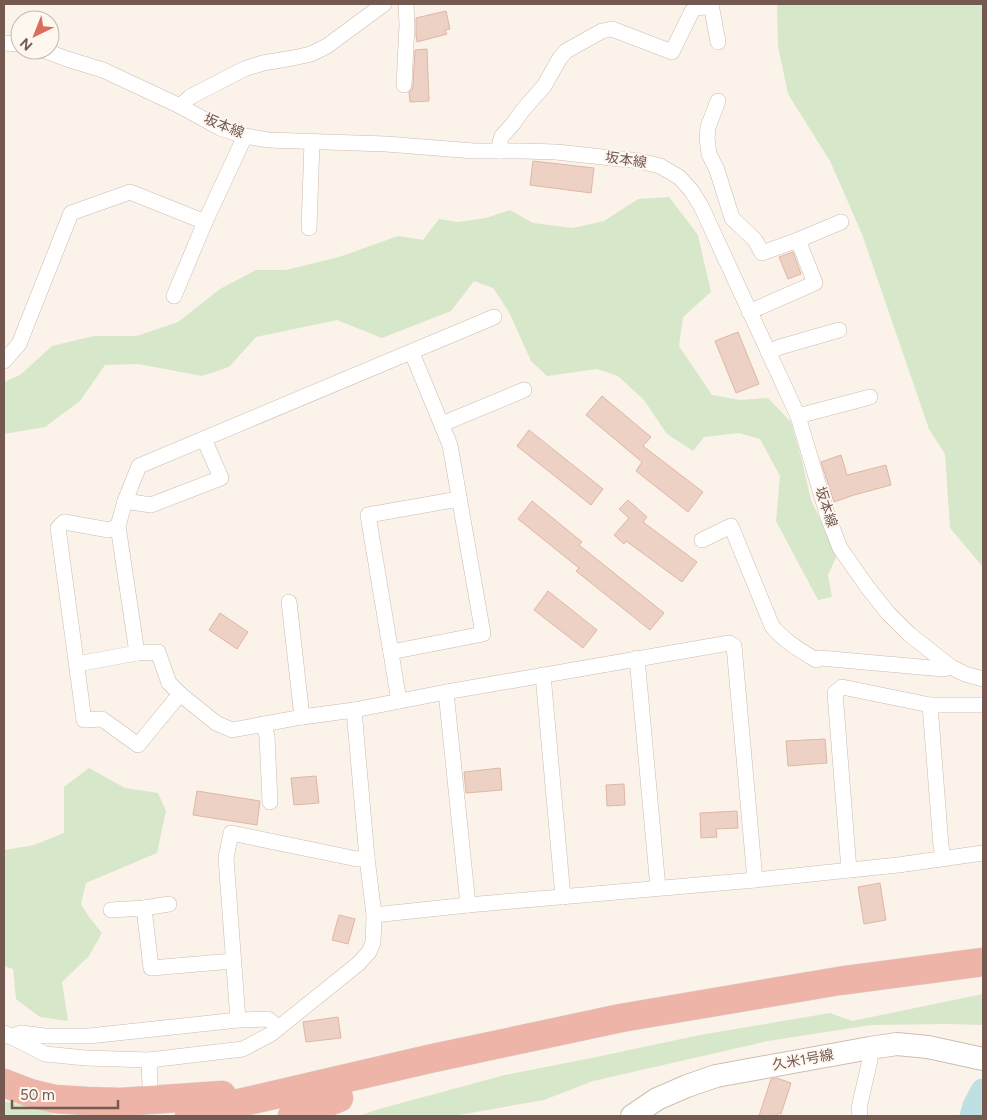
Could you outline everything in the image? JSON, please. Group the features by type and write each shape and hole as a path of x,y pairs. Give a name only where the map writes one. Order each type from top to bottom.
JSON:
{"highway":[{"path":"4,1083 30,1093 86,1101 292,1103 428,1059 621,1018 839,980 983,962"},
{"path":"240,1116 339,1098 432,1073 625,1034 836,996 983,976"},
{"path":"189,1116 209,1110 339,1098"}],"street":[{"path":"180,106 190,97 244,69 263,63 311,54 327,46 384,4"},
{"path":"404,85 407,25 406,4"},
{"path":"500,151 502,136 544,86 560,58 566,51 602,31 612,29 672,52 692,11 696,8 712,5 718,42"},
{"name":"坂本線","path":"60,56 103,70 180,106 220,128 244,136 268,140 386,144 474,151 556,152 640,161 660,166 679,177 691,190 701,206 798,416 828,517 840,548 888,613 909,634 952,667 965,674 983,679"},
{"path":"718,101 708,127 709,154 717,170 732,218 755,240 762,253 841,222"},
{"path":"174,296 244,136"},
{"path":"309,228 312,142"},
{"path":"5,357 19,344 71,213 130,192 205,222"},
{"path":"749,312 816,283 798,240"},
{"path":"136,653 118,526 125,501 139,466 494,317"},
{"path":"768,352 839,330"},
{"path":"392,652 483,634 450,445 412,353"},
{"path":"442,424 524,390"},
{"path":"798,416 870,397"},
{"path":"125,501 151,505 221,478 204,439"},
{"path":"399,701 368,516 459,499"},
{"path":"118,526 109,530 64,522 58,528 84,720 102,720 138,745 180,694"},
{"path":"702,540 731,526 772,626 799,650 816,660 820,658 943,669 952,667"},
{"path":"289,602 302,717"},
{"path":"77,664 136,653 158,652 169,683 216,723 232,730 729,643 734,646 755,880"},
{"path":"637,658 658,888"},
{"path":"543,675 563,897"},
{"path":"849,870 835,693 842,687 930,705 983,705"},
{"path":"446,692 468,905"},
{"path":"930,705 941,846 944,859"},
{"path":"7,1036 44,1054 86,1058 149,1060 243,1049 271,1034 358,964 369,952 373,943 374,915 366,858 354,710"},
{"path":"263,724 267,736 270,802"},
{"path":"238,1020 226,858 231,833 357,859 366,858"},
{"path":"374,915 755,880 898,865 983,853"},
{"path":"111,910 169,904"},
{"path":"144,908 151,968 234,961"},
{"path":"7,1036 21,1033 45,1036 89,1036 238,1020 268,1019 278,1027"},
{"name":"久米1号線","path":"632,1116 657,1099 716,1076 870,1048 897,1044 928,1047 983,1059"},
{"path":"860,1116 870,1060 870,1048"},
{"path":"149,1060 150,1085"}],"green space":[{"path":"778,4 983,4 983,567 950,528 945,454 929,429 862,234 830,161 788,94 778,46"},
{"path":"669,197 698,235 711,292 683,317 679,346 712,395 740,400 768,398 791,422 811,500 837,555 828,575 832,597 818,600 776,521 780,476 760,439 739,433 704,437 693,451 667,434 644,400 618,376 597,369 547,376 531,361 509,312 493,288 474,281 451,311 382,338 337,320 256,337 229,367 202,376 138,364 105,365 80,401 45,427 4,434 4,382 20,375 52,346 94,336 137,336 178,322 220,289 256,270 286,270 339,257 398,236 423,240 439,219 458,222 486,218 510,210 533,223 573,228 604,221 638,199"},
{"path":"89,768 125,788 158,793 166,811 157,853 86,883 81,904 102,933 89,956 62,982 68,1021 40,1017 16,999 13,969 4,966 4,849 34,845 64,833 64,787"},
{"path":"983,994 983,1025 871,1025 768,1041 593,1081 544,1100 453,1116 358,1116 505,1075 700,1035 830,1013 852,1021"},
{"path":"4,1101 50,1111 53,1116 4,1116"}],"building":[{"path":"446,11 450,29 445,30 447,34 417,42 416,18"},
{"path":"427,49 429,101 410,102 409,92 412,90 413,85 415,50"},
{"path":"533,161 594,168 591,193 530,185"},
{"path":"793,252 801,274 788,279 779,257"},
{"path":"738,332 759,384 736,393 715,341"},
{"path":"602,396 651,437 643,446 703,492 688,512 636,471 642,462 586,415"},
{"path":"529,430 603,489 591,505 517,446"},
{"path":"841,455 847,475 886,465 891,485 834,502 821,462"},
{"path":"628,500 647,517 643,522 697,562 682,582 626,541 624,544 614,535 629,518 619,509"},
{"path":"532,501 582,542 579,545 664,613 650,630 576,571 579,568 518,519"},
{"path":"548,591 597,630 583,648 534,610"},
{"path":"220,613 248,632 237,649 209,630"},
{"path":"825,739 827,763 788,766 786,741"},
{"path":"500,768 502,790 466,793 464,772"},
{"path":"316,776 319,803 294,805 291,778"},
{"path":"624,784 625,805 607,806 606,785"},
{"path":"197,791 260,801 257,825 193,815"},
{"path":"737,811 738,828 716,829 717,837 701,838 700,813"},
{"path":"880,883 886,920 864,924 858,887"},
{"path":"339,915 355,919 348,944 332,940"},
{"path":"338,1017 341,1038 306,1042 303,1022"},
{"path":"777,1078 791,1083 781,1114 778,1113 777,1116 759,1116 771,1079"}],"waterway":[{"path":"972,1116 983,1091"}]}
